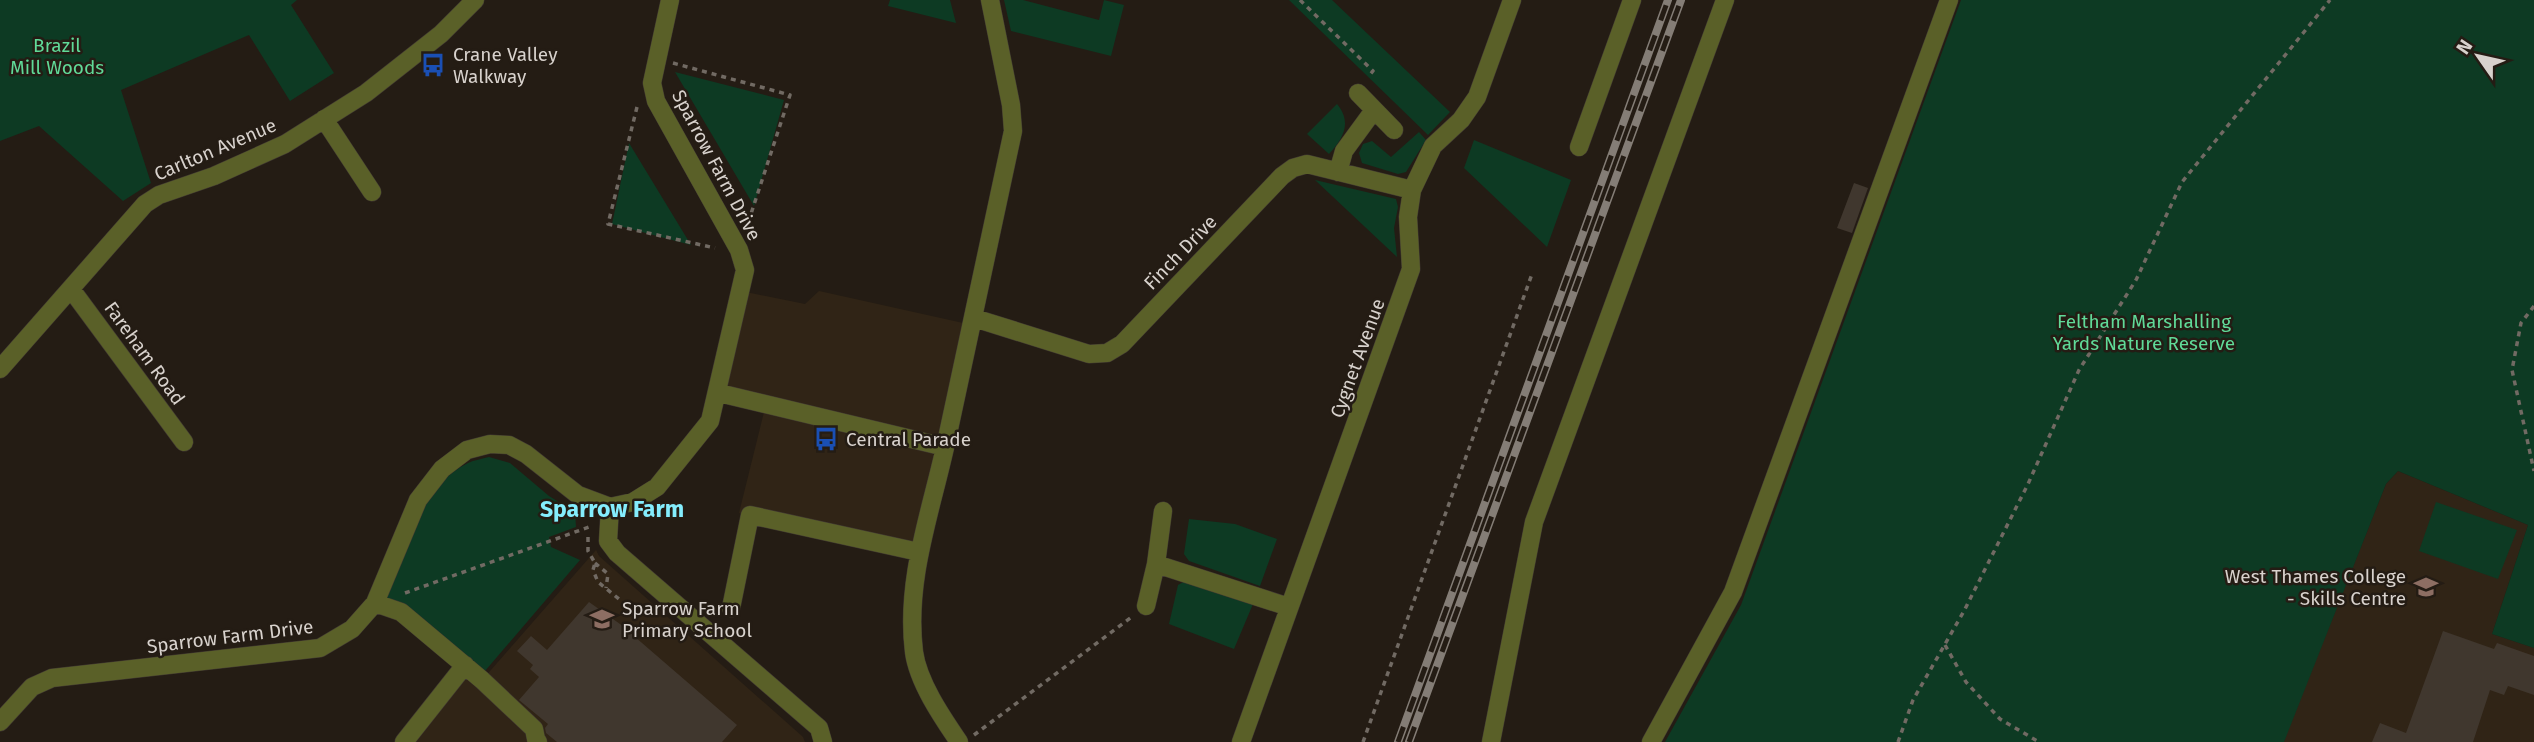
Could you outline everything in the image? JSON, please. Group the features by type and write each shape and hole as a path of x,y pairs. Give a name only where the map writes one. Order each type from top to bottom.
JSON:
{"street":[{"name":"Carlton Avenue","path":"0,369 145,204 159,195 214,176 285,144 324,120 366,93 441,34 475,0"},
{"name":"Sparrow Farm Drive","path":"0,722 32,687 52,678 320,649 352,629 375,603 418,500 442,469 467,450 490,444 509,445 526,454 578,495 610,507 633,502 657,487 710,421 719,394 745,270 739,250 656,101 652,83 670,0"},
{"path":"959,742 933,703 914,655 912,601 919,552 974,318 1013,131 1012,105 990,0"},
{"name":"Cygnet Avenue","path":"1241,742 1411,269 1408,216 1412,190 1433,146 1461,120 1477,97 1512,0"},
{"path":"1579,147 1632,0"},
{"path":"1491,742 1534,522 1725,0"},
{"path":"1651,742 1733,592 1950,0"},
{"path":"1361,86 1374,110 1394,130"},
{"path":"1338,172 1344,151 1374,110"},
{"path":"324,120 372,192"},
{"name":"Finch Drive","path":"974,318 1089,354 1107,353 1122,344 1282,176 1293,168 1307,164 1412,190"},
{"name":"Fareham Road","path":"71,289 184,442"},
{"path":"719,394 945,447"},
{"path":"610,507 608,541 617,553 818,728 822,742"},
{"path":"1146,606 1156,564 1163,511"},
{"path":"730,608 750,515 919,552"},
{"path":"1156,564 1289,607"},
{"path":"375,603 401,612 465,665 534,730 538,742"},
{"path":"404,742 465,665"}],"path":[{"path":"1300,0 1373,71 1361,86"},
{"path":"1898,742 1913,700 1945,645 2028,484 2079,370 2136,281 2182,182 2330,0"},
{"path":"652,83 641,92 608,224 727,250 739,250 790,95 657,58"},
{"path":"1363,742 1532,274"},
{"path":"2534,306 2521,323 2512,370 2534,471"},
{"path":"375,603 598,524 587,540 588,551 595,563 608,574 607,588"},
{"path":"595,563 593,570 598,582 630,608"},
{"path":"965,742 1146,606"},
{"path":"1945,645 1966,682 2000,719 2039,742"}],"shaded area":[{"path":"741,291 805,304 819,291 972,325 919,552 739,513 766,404 719,394"},
{"name":"West Thames College - Skills Centre","path":"2398,471 2528,525 2492,634 2534,648 2534,742 2283,742 2386,484"},
{"name":"Sparrow Farm Primary School","path":"596,550 599,556 803,737 805,742 414,742 464,677 476,687"}],"green space":[{"name":"Brazil Mill Woods","path":"0,0 297,0 291,5 334,73 290,101 249,35 121,90 151,183 123,201 39,126 0,141"},
{"path":"890,0 950,0 956,23 888,6"},
{"path":"1004,0 1023,0 1099,20 1104,0 1124,5 1111,56 1011,31"},
{"path":"1289,0 1332,0 1450,112 1428,135"},
{"name":"Feltham Marshalling Yards Nature Reserve","path":"1961,0 2534,0 2534,648 2492,634 2528,525 2398,471 2386,484 2284,742 1665,742 1741,605"},
{"path":"675,72 784,100 754,206"},
{"path":"1337,104 1345,124 1339,142 1329,154 1307,134"},
{"path":"1419,132 1426,140 1406,172 1398,174 1362,163 1359,153 1363,144 1372,141 1391,157"},
{"path":"1474,140 1571,180 1547,247 1464,168"},
{"path":"629,143 691,245 612,224"},
{"path":"1315,180 1396,199 1398,207 1394,228 1397,257"},
{"path":"489,457 510,463 549,496 575,512 576,527 549,537 551,547 580,560 485,671 404,608 382,598 414,522 437,487 468,463"},
{"path":"2436,502 2517,530 2498,579 2419,551"},
{"path":"1189,519 1235,524 1277,539 1260,586 1189,561 1184,554"},
{"path":"1187,580 1253,604 1234,649 1169,624 1178,585"}],"building":[{"path":"1854,183 1868,188 1852,233 1837,228"},
{"path":"589,602 620,624 737,725 722,742 557,742 546,733 548,724 519,700 539,677 530,669 533,665 517,651 531,636 547,650"},
{"path":"2443,631 2494,649 2497,643 2534,656 2534,695 2508,686 2504,695 2490,690 2473,742 2372,742 2380,723 2406,733"}],"railway":[{"path":"1398,742 1668,0"},
{"path":"1409,742 1681,0"}],"place":[{"name":"Crane Valley Walkway","path":"433,65"},
{"name":"Central Parade","path":"826,439"},
{"name":"West Thames College - Skills Centre","path":"2426,587"},
{"name":"Sparrow Farm Primary School","path":"602,619"}],"district":[{"name":"Sparrow Farm","path":"612,509"}]}
